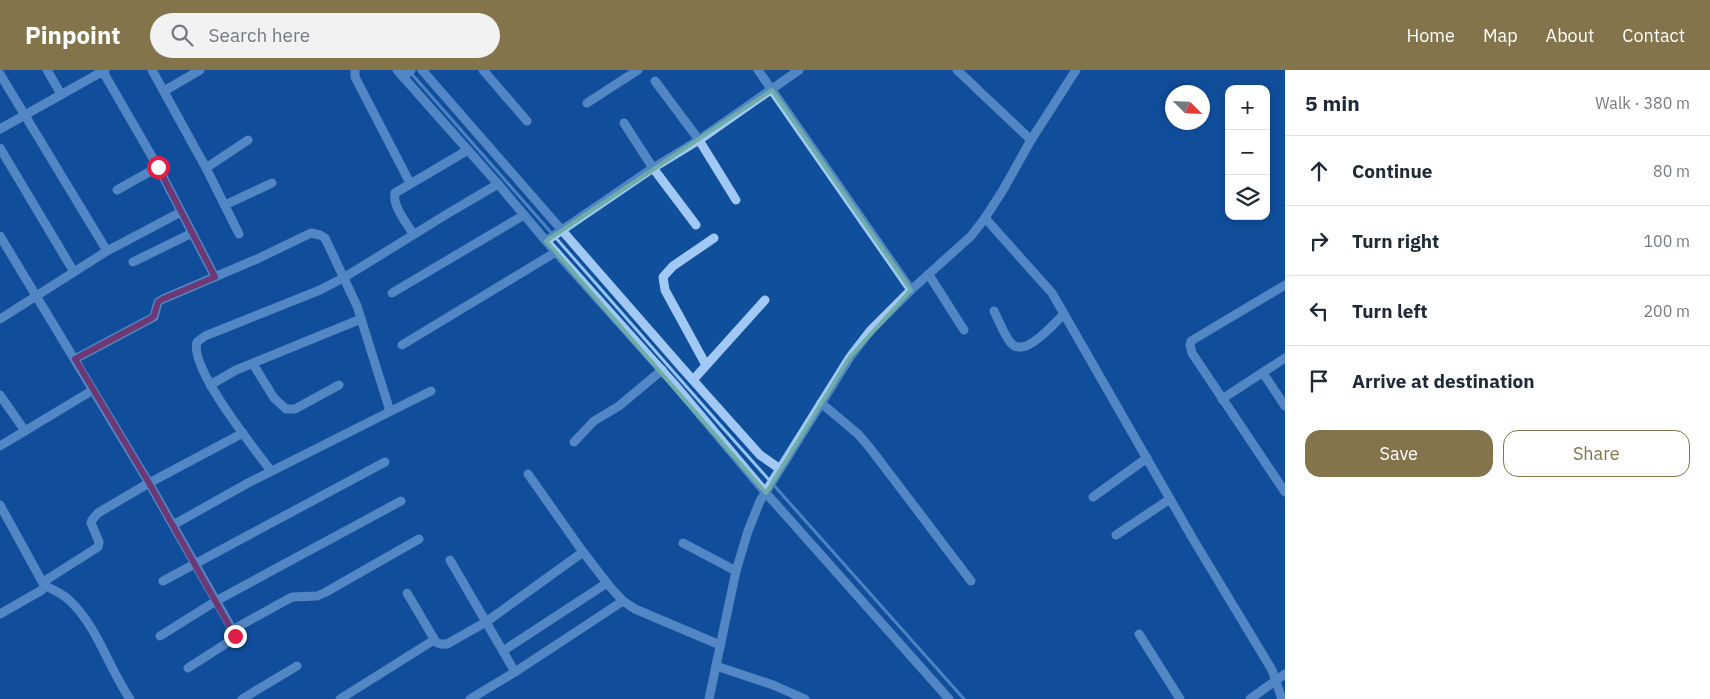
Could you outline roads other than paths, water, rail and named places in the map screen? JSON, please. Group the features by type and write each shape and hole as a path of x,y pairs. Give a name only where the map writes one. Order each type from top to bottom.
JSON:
{"street":[{"path":"47,70 61,94"},
{"path":"0,129 103,70 158,167 215,277"},
{"path":"152,70 206,168 239,234"},
{"path":"164,91 200,70"},
{"path":"355,70 355,78 410,183"},
{"path":"422,70 553,235 692,380 760,455 778,471"},
{"path":"483,70 527,121"},
{"path":"586,103 638,70"},
{"path":"758,70 911,290"},
{"path":"553,235 698,140 799,70"},
{"path":"957,70 1031,140"},
{"path":"709,699 736,571 748,531 778,471 850,357 870,331 911,290 971,236 985,218 1031,140 1076,70"},
{"path":"404,73 524,215 553,235 556,252 768,489 949,699"},
{"path":"0,74 107,251"},
{"path":"654,81 698,140 736,200"},
{"path":"624,123 653,168 696,225"},
{"path":"206,168 248,140"},
{"path":"0,148 74,272"},
{"path":"413,234 394,198 395,193 468,150"},
{"path":"117,190 158,167"},
{"path":"225,205 272,183"},
{"path":"271,471 210,385 196,353 195,346 200,339 345,278 413,234 498,184"},
{"path":"0,318 37,297 107,251 181,212"},
{"path":"392,293 524,215"},
{"path":"985,218 1052,293 1170,499 1272,670 1282,699"},
{"path":"133,262 192,233"},
{"path":"75,359 150,319 154,316 158,302 163,299 312,233 325,238 345,278 362,318 390,411"},
{"path":"0,236 149,483 235,636 188,668"},
{"path":"706,365 665,290 663,277 673,266 714,238"},
{"path":"402,344 556,252"},
{"path":"929,275 964,330"},
{"path":"1285,285 1192,341 1190,345 1192,353 1222,400 1285,492"},
{"path":"692,380 764,300"},
{"path":"994,311 1011,342 1017,347 1022,348 1035,341 1064,314"},
{"path":"210,385 236,370 362,318"},
{"path":"1222,400 1285,358"},
{"path":"253,364 274,398 286,410 295,409 338,385"},
{"path":"574,442 594,421 619,406 662,370"},
{"path":"1263,373 1285,406"},
{"path":"0,446 93,390"},
{"path":"173,525 271,471 431,390"},
{"path":"0,395 25,431"},
{"path":"821,403 858,434 870,448 971,581"},
{"path":"0,614 42,590 44,584 98,547 99,542 91,523 94,517 149,483 243,433"},
{"path":"1093,497 1147,458"},
{"path":"163,581 385,462"},
{"path":"528,474 583,552 622,601 635,609 720,645"},
{"path":"1116,535 1170,499"},
{"path":"160,636 216,601 401,501"},
{"path":"0,505 44,584 66,597 80,614 96,637 117,679 130,699"},
{"path":"232,630 292,597 317,596 326,592 419,539"},
{"path":"683,543 736,571"},
{"path":"407,593 434,640 440,644 453,642 486,622 583,552"},
{"path":"450,560 515,672"},
{"path":"503,651 607,583"},
{"path":"470,699 515,672 622,601"},
{"path":"1139,634 1180,699"},
{"path":"340,699 434,640"},
{"path":"242,699 296,666"},
{"path":"716,666 773,685 805,699"},
{"path":"1250,699 1285,674"}],"waterway":[{"path":"410,72 964,699"}]}
